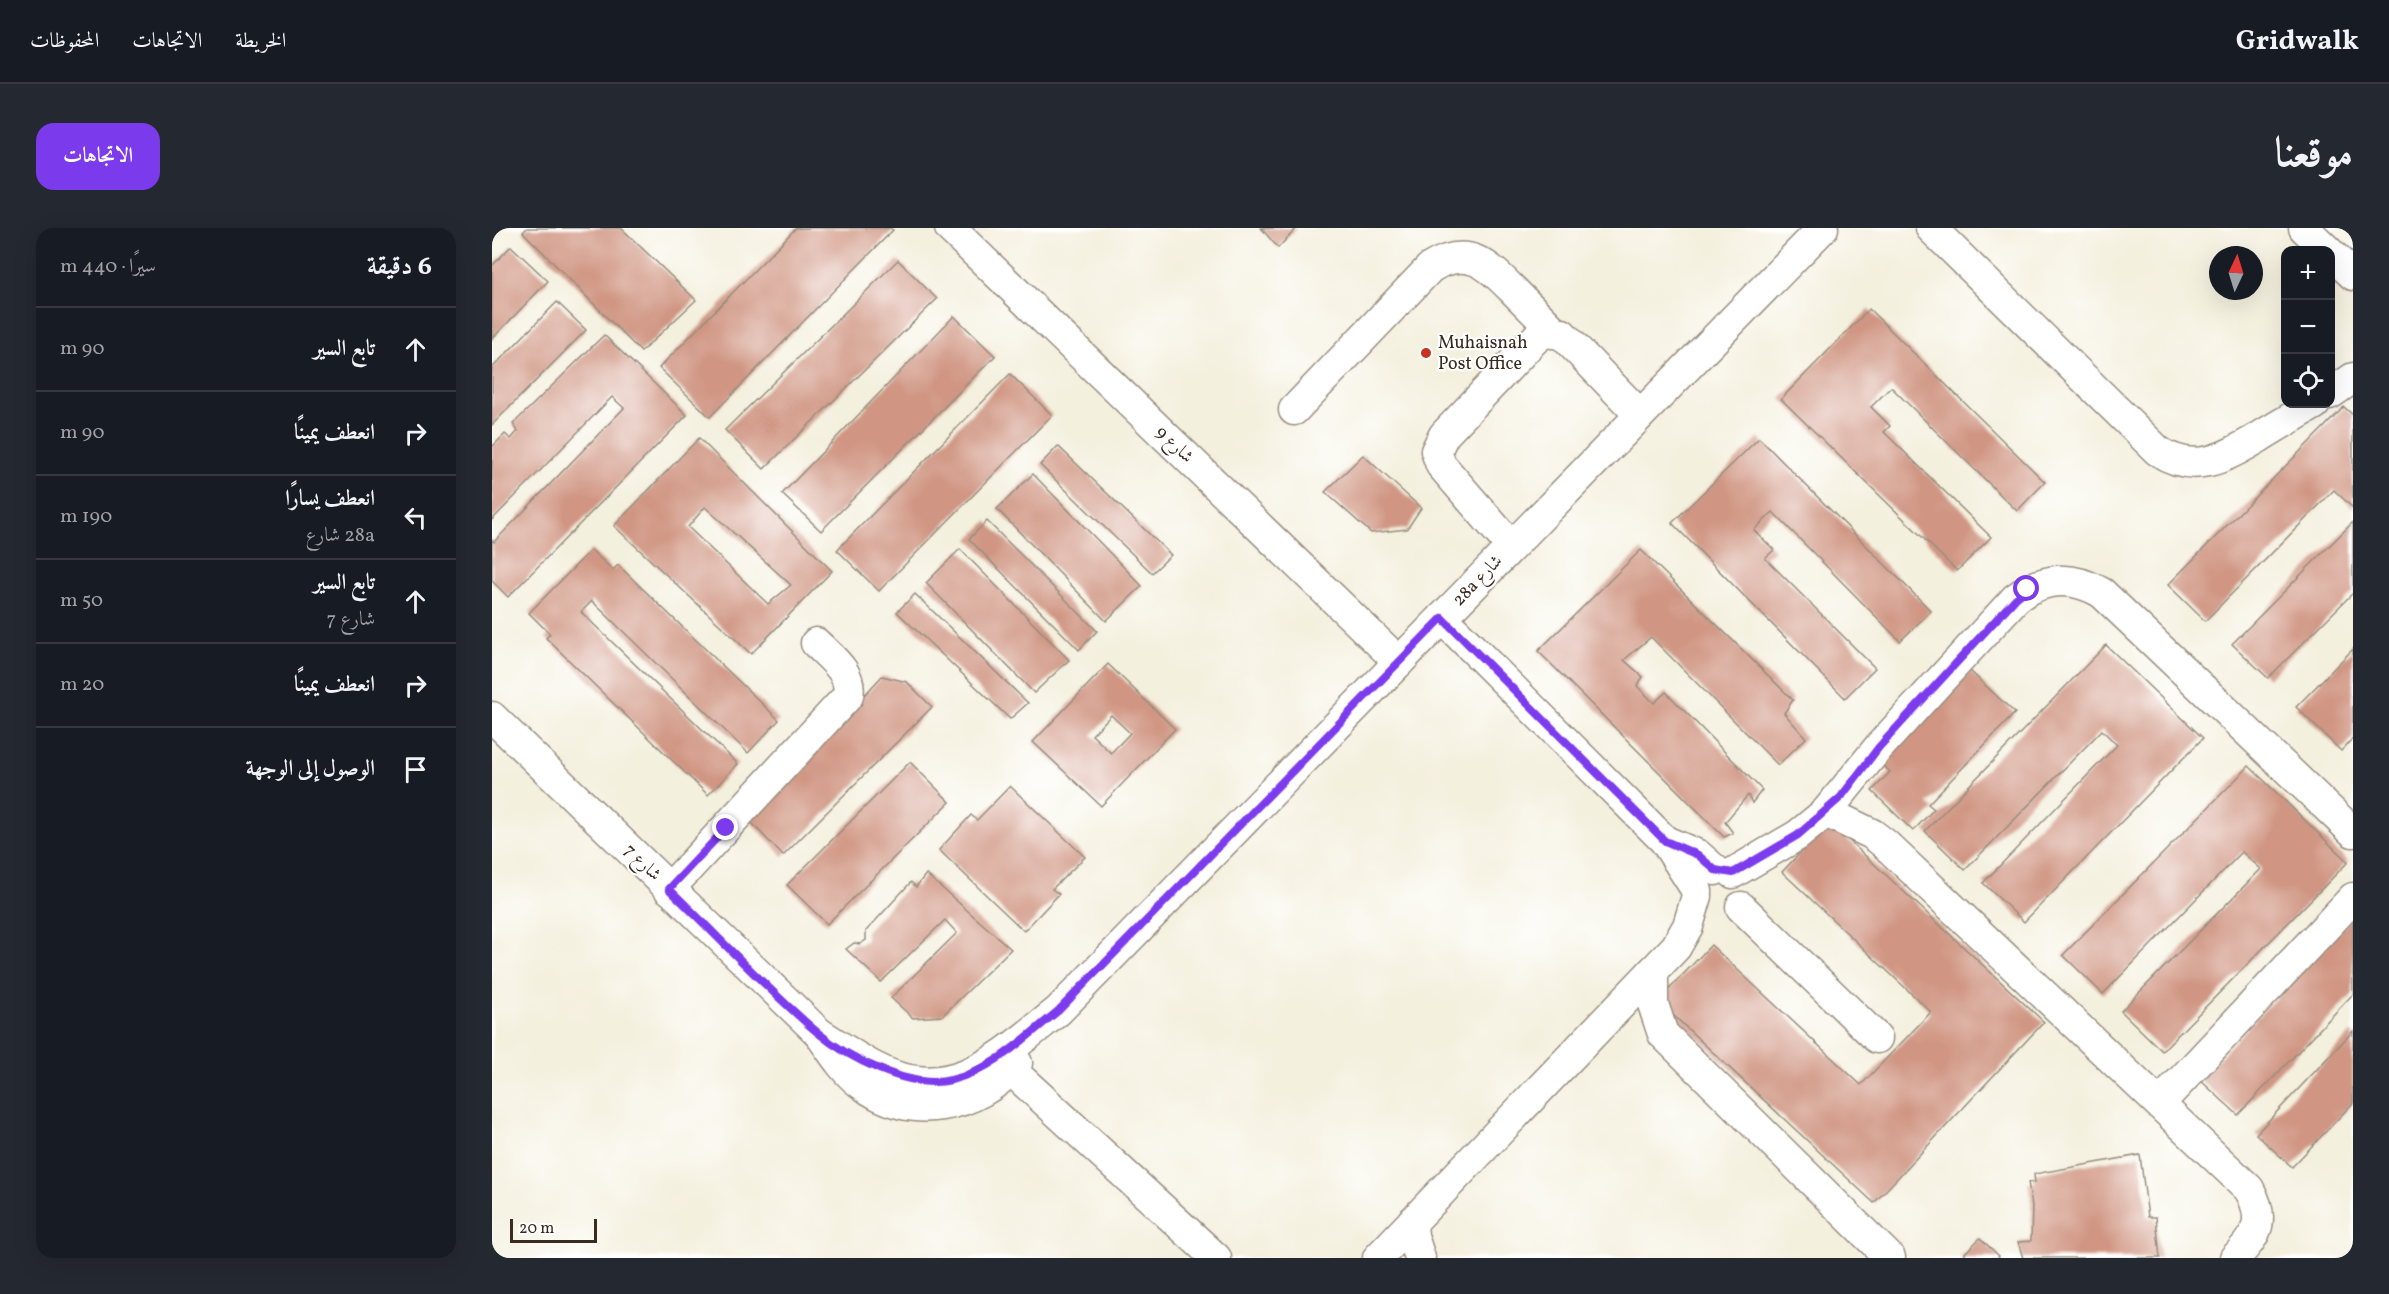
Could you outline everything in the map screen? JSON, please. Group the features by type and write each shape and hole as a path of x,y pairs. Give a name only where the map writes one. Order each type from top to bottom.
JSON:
{"street":[{"name":"شارع 9","path":"950,228 1399,662"},
{"name":"28a شارع","path":"819,1033 844,1068 859,1083 891,1102 908,1106 942,1106 960,1103 976,1096 1011,1070 1058,1011 1823,228"},
{"path":"1930,228 2158,452 2168,458 2192,464 2217,461 2308,408"},
{"path":"2304,228 2323,246"},
{"path":"1294,410 1430,268 1451,258 1472,258 1490,267 1555,332 1568,339 1640,415"},
{"path":"2335,258 2353,275"},
{"path":"1511,546 1441,465 1436,451 1444,435 1537,337 1555,332"},
{"path":"2335,391 2353,378"},
{"path":"1377,1258 1683,937 1710,883 1798,835 1826,812 1879,747 2016,598 2039,583 2079,581 2102,593 2353,832"},
{"path":"1442,618 1710,883 1744,889 1741,907 1734,914 1715,916 1700,905 1710,883"},
{"path":"669,889 848,696 846,675 816,643"},
{"name":"شارع 7","path":"492,717 819,1033"},
{"path":"1826,812 1872,834 1885,844 2161,1102 2249,1189 2256,1201 2259,1214 2257,1228 2252,1241 2235,1258"},
{"path":"2161,1102 2353,898"},
{"path":"1741,907 1877,1038"},
{"path":"1653,970 1653,1004 1663,1034 1890,1258"},
{"name":"28a شارع","path":"819,1033 875,1068 895,1076 924,1081 950,1081 984,1067 1004,1055 1058,1011"},
{"path":"1011,1070 1216,1258"},
{"path":"1412,1222 1413,1236 1420,1258"}],"building":[{"path":"527,228 621,228 696,300 641,352 523,232"},
{"path":"796,228 890,228 893,230 710,417 659,368"},
{"path":"1261,228 1297,228 1278,248"},
{"path":"511,246 548,281 492,339 492,266"},
{"path":"898,260 937,299 764,469 725,430"},
{"path":"557,302 586,330 492,425 492,368"},
{"path":"1869,309 2045,482 2017,511 1891,387 1871,407 1890,426 1884,432 1991,537 1957,571 1781,399"},
{"path":"954,316 995,356 821,531 782,494"},
{"path":"604,335 687,415 508,597 492,581 492,540 494,542 624,408 612,397 492,520 492,447 505,434 511,439 518,431 513,424"},
{"path":"1010,374 1052,415 879,591 837,550"},
{"path":"2344,407 2353,415 2353,508 2334,490 2205,621 2168,585"},
{"path":"699,438 832,571 751,654 614,526","holes":["705,507 791,585 768,604 688,527"]},
{"path":"1759,438 1931,611 1900,641 1773,512 1754,530 1774,550 1765,558 1875,668 1845,698 1672,523"},
{"path":"1058,446 1171,555 1152,573 1040,465"},
{"path":"1363,455 1421,508 1407,529 1371,533 1325,492"},
{"path":"1033,474 1142,586 1106,621 997,509"},
{"path":"987,521 1097,631 1079,650 969,539"},
{"path":"2353,522 2353,593 2268,678 2232,644"},
{"path":"960,549 1069,660 1034,693 926,583"},
{"path":"591,550 613,570 618,565 779,720 748,753 592,601 581,612 738,764 708,795 546,638 550,634 529,613"},
{"path":"1641,550 1793,700 1784,713 1806,738 1778,765 1651,637 1624,660 1643,677 1637,686 1654,703 1666,692 1762,790 1752,803 1748,795 1725,822 1733,833 1724,837 1538,651"},
{"path":"915,594 1028,703 1010,719 897,612"},
{"path":"2106,645 2203,738 2024,922 1983,883 2117,745 2102,730 1965,870 1925,831"},
{"path":"2353,649 2353,738 2341,751 2296,707"},
{"path":"1108,664 1175,729 1101,806 1033,742","holes":["1111,715 1130,733 1111,753 1092,735"]},
{"path":"1970,671 2015,713 1928,804 1934,809 1913,831 1872,791 1890,772 1881,763"},
{"path":"882,676 907,682 932,707 783,856 749,820"},
{"path":"910,762 950,802 827,924 787,885"},
{"path":"2249,766 2348,862 2162,1051 2121,1011 2261,869 2242,852 2103,994 2063,955"},
{"path":"1010,786 1085,857 1052,889 1059,894 1024,931 939,850 971,815 977,820"},
{"path":"1829,822 2044,1022 1874,1203 1658,1001 1711,945 1861,1085 1931,1012 1782,872"},
{"path":"926,874 1011,949 942,1016 913,1018 891,998 957,933 945,920 881,982 846,949 854,943 860,944 866,940 866,931 911,882 916,887"},
{"path":"2353,916 2353,994 2238,1115 2199,1079"},
{"path":"2353,1031 2353,1103 2292,1167 2256,1134"},
{"path":"2140,1155 2148,1217 2156,1217 2160,1258 2023,1258 2018,1242 2031,1241 2032,1206 2028,1182 2035,1183 2034,1174"},
{"path":"1980,1238 1999,1256 1998,1258 1960,1258"}],"place":[{"name":"Muhaisnah Post Office","path":"1426,353"}],"route":[{"path":"726,828 669,889 819,1033 875,1068 895,1076 932,1082 950,1081 968,1075 1004,1055 1058,1011 1442,618 1665,841 1698,855 1715,870 1733,873 1798,835 1826,812 1841,797 1879,747 2016,598 2027,589"}]}
